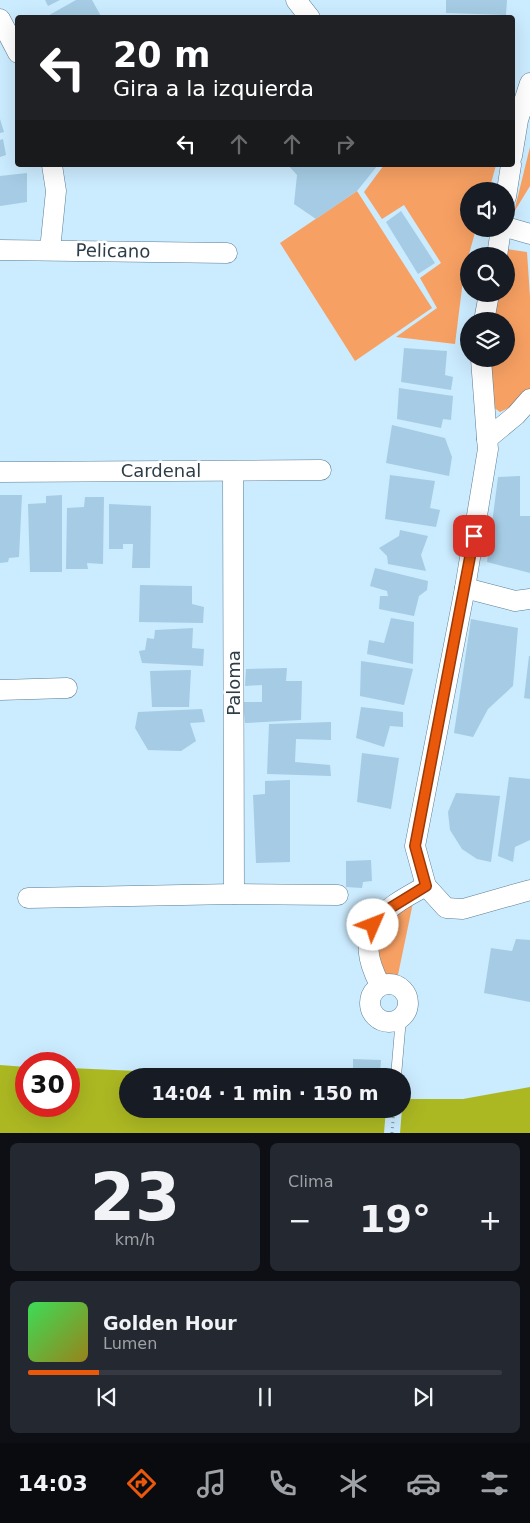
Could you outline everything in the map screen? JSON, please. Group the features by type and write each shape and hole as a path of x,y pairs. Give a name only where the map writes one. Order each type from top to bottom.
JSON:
{"street":[{"path":"296,0 308,15"},
{"path":"0,19 15,46"},
{"path":"515,143 530,83"},
{"path":"50,250 56,191 52,167"},
{"path":"508,182 511,167"},
{"path":"515,230 530,234"},
{"name":"Pelicano","path":"0,250 227,253"},
{"path":"482,367 488,449 465,588 415,846 426,886 446,908 463,909 530,890"},
{"path":"487,439 516,415 530,399"},
{"name":"Cardenal","path":"0,472 321,470"},
{"name":"Paloma","path":"233,471 234,894"},
{"path":"465,588 515,601 530,599"},
{"path":"0,690 66,688"},
{"path":"380,985 372,968 367,948 373,925 382,913 426,886"},
{"path":"28,898 234,894 338,895"},
{"path":"389,983 398,985 405,992 409,1001 407,1010 401,1018 394,1022 386,1022 372,1013 369,1005 370,997 380,985 389,983"}],"lane":[{"path":"397,1068 401,1018"}],"path":[{"path":"392,1133 393,1118"}],"shaded area":[{"path":"530,147 530,186 515,210"},
{"path":"383,167 495,167 491,182 460,182 460,237 474,237 471,247 460,247 460,302 455,344 396,337 437,308 420,278 441,263 404,205 382,219 364,192"},
{"path":"357,191 432,308 355,361 280,243"},
{"path":"515,250 527,252 530,297 530,392 521,402 500,412 486,402 484,367 515,367 515,312 486,312 488,302 515,302"},
{"path":"415,893 394,994 391,988 363,970 359,952 359,938 370,908 399,906"},
{"path":"0,1065 15,1066 15,1117 80,1117 80,1068 119,1070 119,1118 411,1118 411,1099 463,1099 530,1087 530,1133 0,1133"}],"pier":[{"path":"385,1118 401,1118 400,1133 384,1133"}],"building":[{"path":"45,0 60,0 48,6"},
{"path":"76,0 92,0 100,15 49,15"},
{"path":"446,0 507,0 506,15 446,13"},
{"path":"0,119 4,132 0,133"},
{"path":"3,139 6,155 0,157 0,140"},
{"path":"290,167 376,167 357,191 316,219 294,204 297,175"},
{"path":"27,173 27,202 0,206 0,176"},
{"path":"401,211 435,263 418,274 386,222"},
{"path":"404,348 447,351 445,375 453,377 451,390 401,382"},
{"path":"399,388 453,396 451,420 443,419 441,428 397,419"},
{"path":"392,425 445,438 452,457 449,476 386,463"},
{"path":"390,475 435,481 430,508 440,510 436,527 385,519"},
{"path":"520,476 520,516 530,516 530,573 487,562 498,477"},
{"path":"0,495 22,495 19,557 9,558 8,562 0,563"},
{"path":"62,495 62,572 30,572 28,504 46,503 46,496"},
{"path":"85,497 104,497 103,564 87,563 88,569 66,569 67,508 84,507"},
{"path":"109,504 151,506 150,568 132,568 133,544 123,544 123,549 109,549"},
{"path":"400,530 428,536 421,555 426,571 388,564 387,556 379,548 399,536"},
{"path":"375,568 428,581 427,590 419,596 414,616 379,609 380,596 388,596 387,591 370,586"},
{"path":"140,585 192,586 192,604 204,607 203,623 139,622"},
{"path":"391,618 414,622 413,664 367,654 369,640 384,643"},
{"path":"471,619 518,628 513,686 488,709 473,737 454,733"},
{"path":"193,628 192,648 204,649 203,666 142,663 139,651 145,650 147,638 154,639 155,630"},
{"path":"530,656 530,699 524,698"},
{"path":"361,661 413,669 404,705 360,696"},
{"path":"287,668 286,681 302,681 301,720 245,723 243,702 262,702 262,685 245,686 246,669"},
{"path":"191,670 189,707 152,707 150,671"},
{"path":"361,707 403,712 403,727 390,726 384,747 356,738"},
{"path":"202,709 205,722 190,723 196,741 181,751 148,750 135,728 138,712"},
{"path":"331,722 331,740 296,739 295,762 330,765 331,776 267,774 269,724"},
{"path":"362,753 399,758 391,809 357,802"},
{"path":"509,777 530,779 530,840 515,847 513,862 498,856"},
{"path":"290,780 290,862 256,863 253,795 265,794 265,781"},
{"path":"456,793 500,796 491,862 477,859 462,849 450,830 448,812"},
{"path":"371,860 372,881 363,882 362,888 346,887 346,861"},
{"path":"516,939 530,940 530,1002 484,993 491,948 512,951"},
{"path":"353,1059 381,1060 380,1068 353,1068"}],"route":[{"path":"373,925 382,913 426,886 415,846 474,536"}]}
